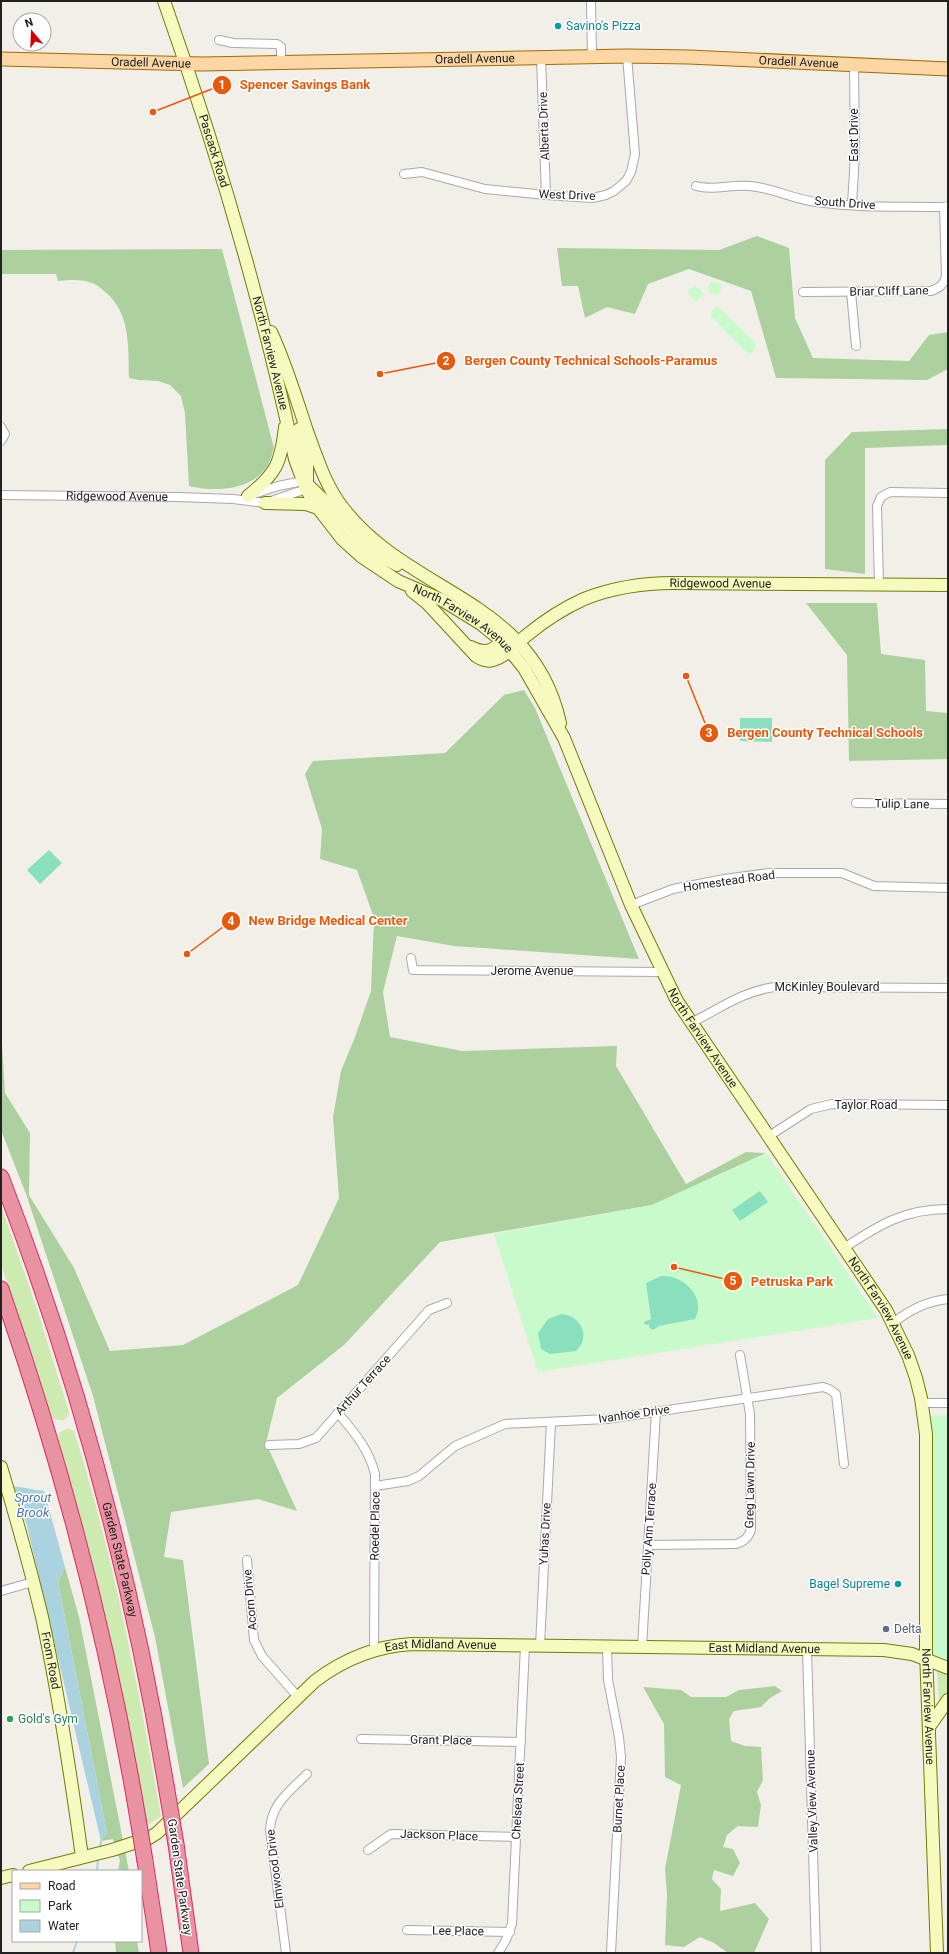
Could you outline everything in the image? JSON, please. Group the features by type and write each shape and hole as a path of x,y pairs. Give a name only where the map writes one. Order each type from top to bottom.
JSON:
{"highway":[{"name":"Garden State Parkway","path":"1,1177 46,1304 93,1460 142,1658 176,1844 191,1953"},
{"path":"1,1289 47,1431 80,1549 117,1706 138,1819 159,1953"}],"main road":[{"name":"Oradell Avenue","path":"1,59 186,64 627,56 712,58 948,69"}],"street":[{"name":"Pascack Road","path":"164,1 186,64 243,246 258,303"},
{"path":"591,1 592,56"},
{"path":"219,40 233,43 277,44 281,47 281,62"},
{"name":"West Drive","path":"404,174 422,172 485,188 546,195 592,198 606,195 620,187 631,172 635,154 627,56"},
{"name":"Alberta Drive","path":"541,58 546,195"},
{"name":"East Drive","path":"852,205 855,154 854,65"},
{"name":"South Drive","path":"696,186 706,189 732,185 751,186 766,188 813,201 852,205 946,207"},
{"name":"Briar Cliff Lane","path":"803,292 931,291 942,286 946,276 946,207"},
{"path":"851,292 856,346"},
{"name":"North Farview Avenue","path":"258,303 276,342 318,463 343,508 365,531 389,552 472,603 507,641 534,683 564,738 631,905 662,972 691,1023 886,1310 908,1355 916,1378 922,1403 926,1434 927,1660 937,1953"},
{"name":"North Farview Avenue","path":"258,303 295,459 305,485 318,508 342,539 362,557 398,580 442,600 507,641"},
{"path":"276,342 307,461 305,485 329,505 360,542 396,565 425,575"},
{"path":"248,496 264,483 277,467 282,451 286,418"},
{"path":"1,427 5,434 1,441"},
{"name":"Ridgewood Avenue","path":"233,499 248,496 278,486 305,485"},
{"name":"Ridgewood Avenue","path":"1,495 136,496 233,499 265,503 305,485"},
{"path":"879,585 877,506 881,497 890,492 948,493"},
{"path":"265,503 306,504 318,508"},
{"name":"Ridgewood Avenue","path":"398,580 427,603 466,645 478,651 488,652 507,641 519,641 564,609 584,600 623,586 642,583 948,585"},
{"name":"North Farview Avenue","path":"519,641 548,683 557,707 564,738"},
{"name":"Tulip Lane","path":"856,803 948,804"},
{"name":"Homestead Road","path":"631,905 674,889 724,879 769,873 842,873 874,886 948,888"},
{"name":"Jerome Avenue","path":"411,958 413,970 662,972"},
{"name":"McKinley Boulevard","path":"691,1023 721,1008 737,997 762,988 948,988"},
{"name":"Taylor Road","path":"769,1136 811,1109 832,1104 948,1105"},
{"path":"844,1248 877,1226 892,1219 923,1210 948,1209"},
{"path":"892,1324 902,1315 923,1304 948,1299"},
{"name":"Arthur Terrace","path":"270,1445 299,1444 314,1440 429,1310 447,1303"},
{"name":"Greg Lawn Drive","path":"648,1545 736,1544 742,1542 750,1535 750,1414 740,1355"},
{"name":"Ivanhoe Drive","path":"375,1486 398,1484 413,1478 455,1446 495,1427 514,1423 607,1419 824,1388 836,1394 844,1464"},
{"path":"922,1403 948,1403"},
{"name":"Polly Ann Terrace","path":"642,1647 656,1412"},
{"name":"Roedel Place","path":"338,1413 369,1454 375,1474 374,1650"},
{"name":"Yuhas Drive","path":"540,1646 551,1422"},
{"name":"From Road","path":"2,1471 33,1582 60,1711 87,1856"},
{"name":"Acorn Drive","path":"247,1560 254,1640 262,1656 298,1697"},
{"path":"1,1591 33,1582"},
{"name":"East Midland Avenue","path":"33,1870 112,1850 157,1833 298,1697 328,1671 354,1657 374,1650 412,1644 897,1651 948,1668"},
{"name":"Chelsea Street","path":"498,1953 510,1932 512,1924 525,1646"},
{"name":"Burnet Place","path":"607,1647 608,1680 619,1737 621,1757 610,1953"},
{"name":"Valley View Avenue","path":"807,1649 816,1953"},
{"path":"929,1727 948,1700"},
{"name":"Grant Place","path":"361,1739 521,1742"},
{"name":"Elmwood Drive","path":"286,1953 270,1821 272,1814 280,1801 307,1774"},
{"name":"Jackson Place","path":"368,1850 390,1834 516,1837"},
{"path":"1,1878 12,1875"},
{"name":"Lee Place","path":"407,1930 510,1932"}],"green space":[{"path":"757,236 789,248 795,318 813,358 909,361 929,335 948,332 948,369 927,380 776,378 751,291 689,269 648,284 635,314 607,307 585,318 578,286 562,286 557,248 719,250"},
{"path":"222,249 274,448 270,461 259,476 251,481 230,488 209,489 189,486 185,413 181,396 170,385 158,381 129,378 128,342 124,320 113,299 97,285 79,280 58,281 56,274 1,274 1,250"},
{"path":"711,282 722,284 718,294 709,293 708,286"},
{"path":"695,285 704,294 696,301 687,292"},
{"path":"717,306 755,342 755,349 751,354 749,355 711,316 712,310"},
{"path":"948,429 948,445 865,448 865,574 825,569 825,460 852,432"},
{"path":"806,603 877,603 881,654 925,660 926,711 948,713 948,759 849,761 847,655"},
{"path":"524,690 535,708 639,959 454,946 397,936 383,992 390,1037 462,1051 617,1046 616,1066 686,1184 746,1152 766,1153 652,1205 440,1242 344,1345 277,1398 266,1443 297,1511 258,1499 171,1512 164,1557 183,1560 209,1764 183,1788 155,1637 93,1396 26,1194 1,1130 1,1027 5,1093 30,1133 29,1195 74,1268 110,1351 183,1345 298,1285 339,1198 333,1117 341,1071 371,991 374,918 357,870 320,859 322,829 305,774 313,761 445,753 504,695"},
{"path":"740,718 772,718 772,742 740,741"},
{"path":"49,850 62,863 40,884 27,870"},
{"path":"766,1153 878,1318 538,1372 494,1234 652,1205"},
{"path":"760,1191 768,1202 740,1221 732,1210"},
{"path":"1,1205 38,1312 69,1412 68,1417 63,1420 53,1419 50,1413 1,1264"},
{"path":"661,1276 669,1276 677,1279 691,1288 698,1303 698,1311 695,1319 659,1326 653,1330 649,1327 649,1324 645,1325 644,1322 651,1319 646,1283"},
{"path":"561,1314 568,1315 578,1322 582,1327 583,1339 581,1345 576,1351 550,1354 541,1349 538,1333 548,1319"},
{"path":"948,1415 948,1668 927,1660 924,1416"},
{"path":"68,1428 74,1431 88,1478 113,1574 134,1670 161,1816 148,1825 146,1824 138,1775 107,1629 84,1533 58,1437 60,1432"},
{"path":"65,1567 79,1617 129,1870 118,1870 120,1861 113,1839 101,1841 107,1833 58,1582"},
{"path":"937,1671 948,1675 948,1694 939,1702"},
{"path":"775,1686 782,1691 770,1698 761,1707 734,1711 729,1719 731,1741 745,1746 761,1747 763,1780 757,1792 761,1805 758,1827 738,1826 727,1835 723,1847 733,1849 740,1863 733,1876 714,1870 712,1879 721,1889 720,1911 755,1903 769,1919 754,1953 728,1953 714,1943 700,1937 684,1947 665,1945 667,1895 665,1869 681,1785 665,1777 664,1724 643,1687 681,1690 691,1697 726,1697 739,1690"},
{"path":"115,1942 137,1942 139,1953 116,1953"}],"water":[{"name":"Sprout Brook","path":"1,1484 44,1491 65,1567 58,1582 107,1833 101,1841 26,1522 11,1493 1,1493"}],"waterway":[{"name":"Sprout Brook","path":"100,1848 101,1841"},
{"name":"Sprout Brook","path":"97,1870 98,1858"},
{"name":"Sprout Brook","path":"73,1953 77,1942"}],"place":[{"name":"Savino's Pizza","path":"558,26"},
{"name":"Spencer Savings Bank","path":"153,112"},
{"name":"Bergen County Technical Schools-Paramus","path":"380,374"},
{"name":"Bergen County Technical Schools","path":"686,676"},
{"name":"New Bridge Medical Center","path":"187,954"},
{"name":"Petruska Park","path":"674,1267"},
{"name":"Bagel Supreme","path":"898,1584"},
{"name":"Delta","path":"886,1629"},
{"name":"Gold's Gym","path":"10,1719"}]}
